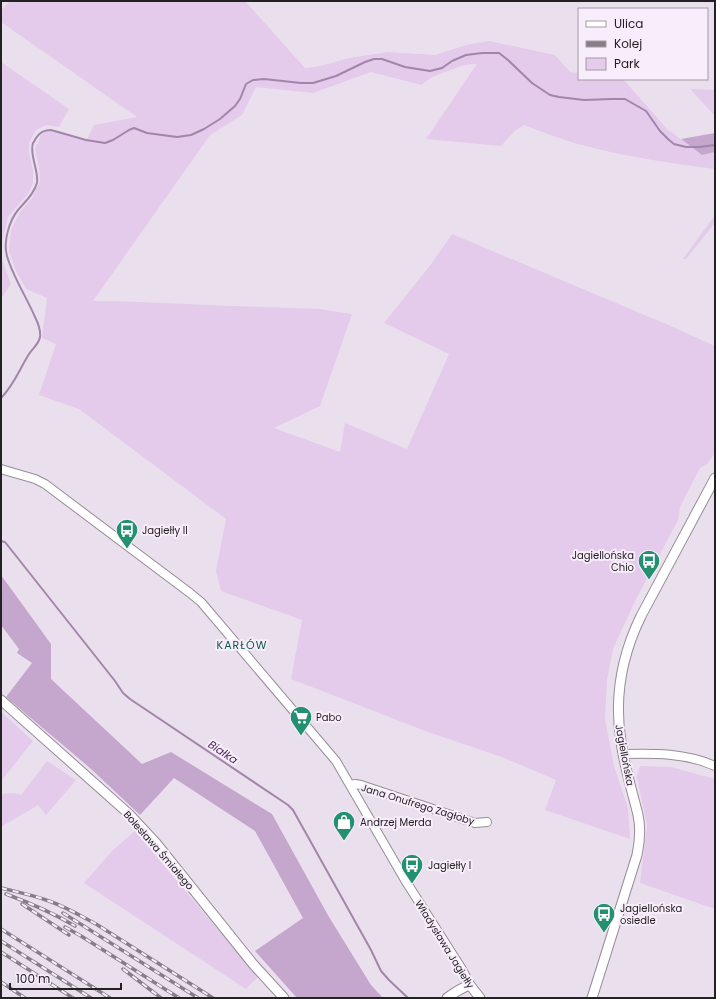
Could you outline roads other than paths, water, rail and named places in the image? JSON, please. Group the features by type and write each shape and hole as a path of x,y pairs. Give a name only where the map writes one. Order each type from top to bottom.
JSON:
{"street":[{"name":"Władysława Jagiełły","path":"1,469 35,479 45,484 201,602 336,761 392,858 463,970 470,985 480,998"},
{"name":"Jagiellońska","path":"592,998 637,855 640,839 640,825 623,754 619,726 618,699 624,659 636,625 715,478"},
{"name":"Bolesława Śmiałego","path":"1,700 129,814 160,848 253,964 284,998"},
{"path":"623,754 669,755 694,759 715,766"},
{"name":"Jana Onufrego Zagłoby","path":"350,785 361,785 475,823 486,822"},
{"path":"448,998 454,992 470,985"}],"waterway":[{"path":"1,398 13,383 40,337 40,329 16,279 7,256 6,238 12,220 36,187 37,173 32,147 38,136 44,131 51,130 86,140 105,143 134,128 147,133 177,137 191,135 220,119 235,106 240,99 246,84 253,80 264,79 313,83 336,76 374,59 382,59 405,67 430,71 442,68 452,61 466,55 499,53 532,83 550,95 584,100 625,99 646,111 660,131 674,144 686,147 715,145"},
{"name":"Białka","path":"1,541 5,542 123,693 288,805 293,810 371,950 381,971 408,998"}],"railway":[{"path":"1,888 43,899 73,912 96,924 213,998"},
{"path":"6,894 41,908 75,926"},
{"path":"22,904 69,935"},
{"path":"63,913 198,998"},
{"path":"65,927 179,998"},
{"path":"1,929 110,998"},
{"path":"1,941 91,998"},
{"path":"1,952 73,998"},
{"path":"123,969 161,998"},
{"path":"1,982 25,998"}],"place":[{"name":"Jagiełły II","path":"127,550"},
{"name":"Jagiellońska Chio","path":"649,580"},
{"name":"Pabo","path":"301,736"},
{"name":"Andrzej Merda","path":"344,842"},
{"name":"Jagiełły I","path":"412,884"},
{"name":"Jagiellońska osiedle","path":"604,934"}],"district":[{"name":"KARŁÓW","path":"242,645"}]}
